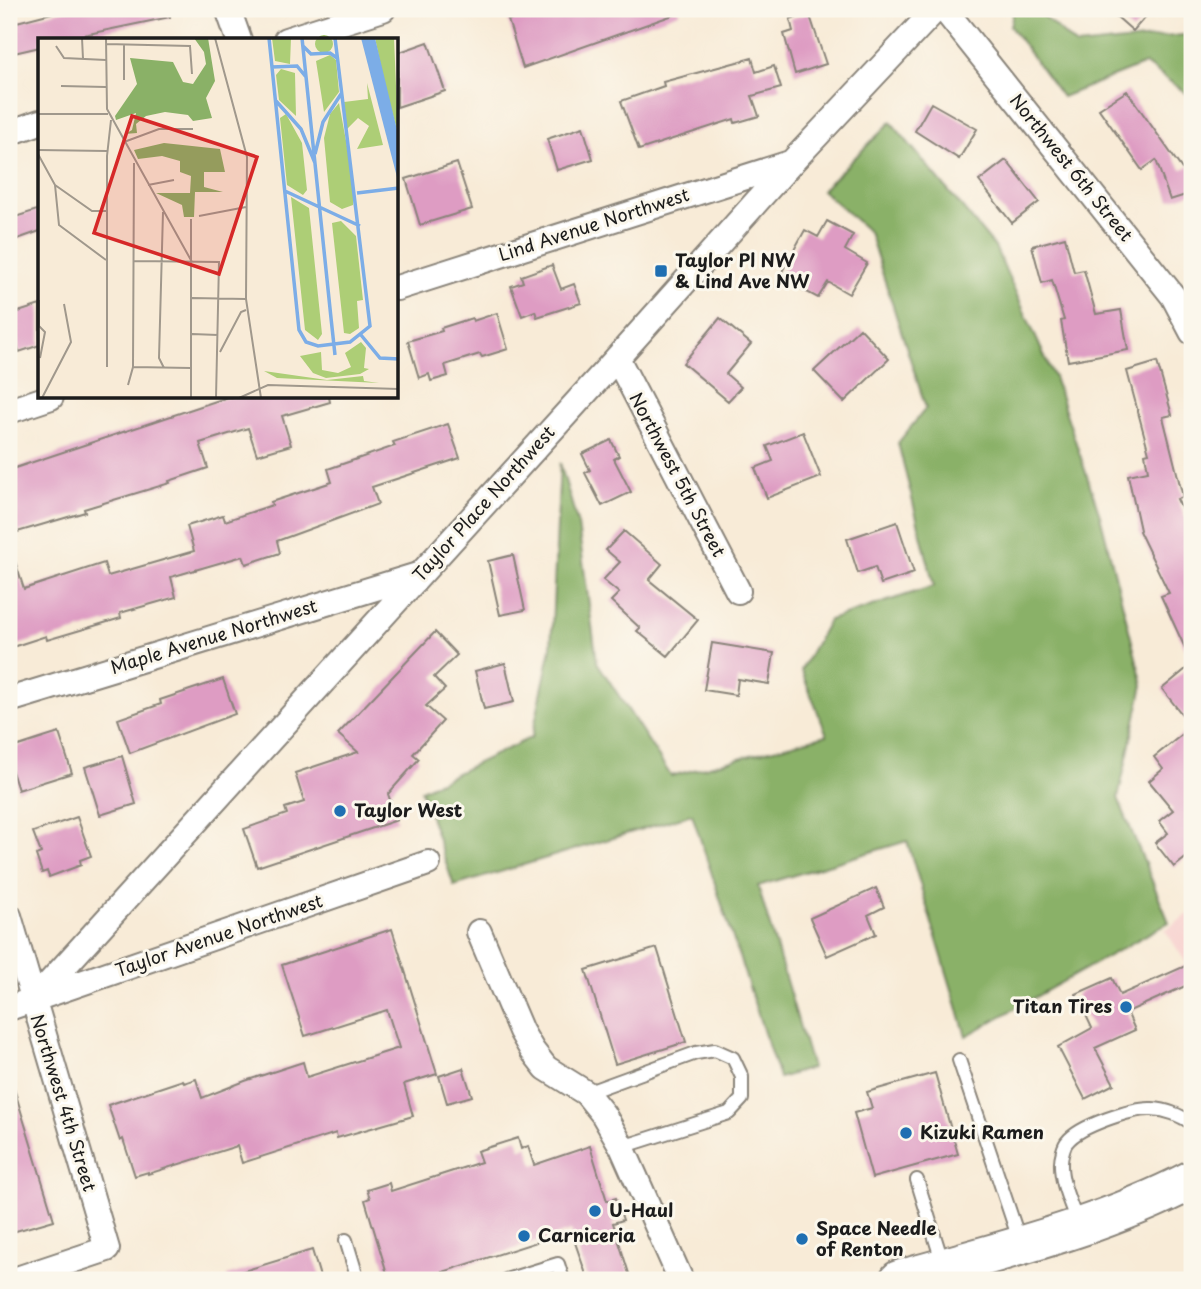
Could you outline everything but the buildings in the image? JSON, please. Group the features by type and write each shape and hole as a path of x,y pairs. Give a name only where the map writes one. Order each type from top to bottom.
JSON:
{"main road":[{"path":"899,1280 1079,1229 1129,1211 1192,1180"}],"street":[{"path":"228,9 238,38"},
{"path":"292,38 383,9"},
{"name":"Taylor Place Northwest","path":"33,1001 792,162 936,9"},
{"name":"Northwest 6th Street","path":"944,9 1172,296 1192,332"},
{"path":"9,133 38,123"},
{"name":"Lind Avenue Northwest","path":"399,287 792,162"},
{"name":"Northwest 5th Street","path":"617,358 738,591"},
{"path":"9,411 45,399"},
{"name":"Maple Avenue Northwest","path":"9,700 418,575"},
{"name":"Taylor Avenue Northwest","path":"9,1008 428,863"},
{"name":"Northwest 4th Street","path":"9,916 107,1249 14,1280"},
{"path":"479,932 520,1031 532,1050 546,1069 586,1093 603,1114 622,1147 681,1280"}],"lane":[{"path":"586,1093 696,1053 715,1051 733,1058 742,1077 742,1100 729,1112 622,1147"},
{"path":"959,1060 1021,1245"},
{"path":"1079,1229 1065,1185 1061,1161 1067,1142 1083,1130 1124,1112 1150,1108 1175,1112 1192,1123"},
{"path":"917,1180 944,1267"},
{"path":"346,1240 358,1280"},
{"path":"506,1280 558,1264 563,1280"}],"shaded area":[{"path":"1192,912 1192,972 1165,930"}],"green space":[{"path":"1014,9 1036,9 1076,46 1192,34 1192,97 1145,64 1062,97 1010,26"},
{"path":"891,122 995,247 1054,377 1100,515 1143,685 1118,798 1169,922 966,1036 907,841 758,886 812,1068 779,1078 692,814 454,886 421,790 532,737 551,648 560,463 578,525 597,662 671,776 827,735 801,670 829,620 934,586 898,443 926,408 869,232 822,190"}],"place":[{"name":"Taylor Pl NW & Lind Ave NW","path":"661,271"},
{"name":"Taylor West","path":"340,811"},
{"name":"Titan Tires","path":"1126,1007"},
{"name":"Kizuki Ramen","path":"906,1133"},
{"name":"U-Haul","path":"595,1211"},
{"name":"Carniceria","path":"524,1236"},
{"name":"Space Needle of Renton","path":"802,1239"}]}
